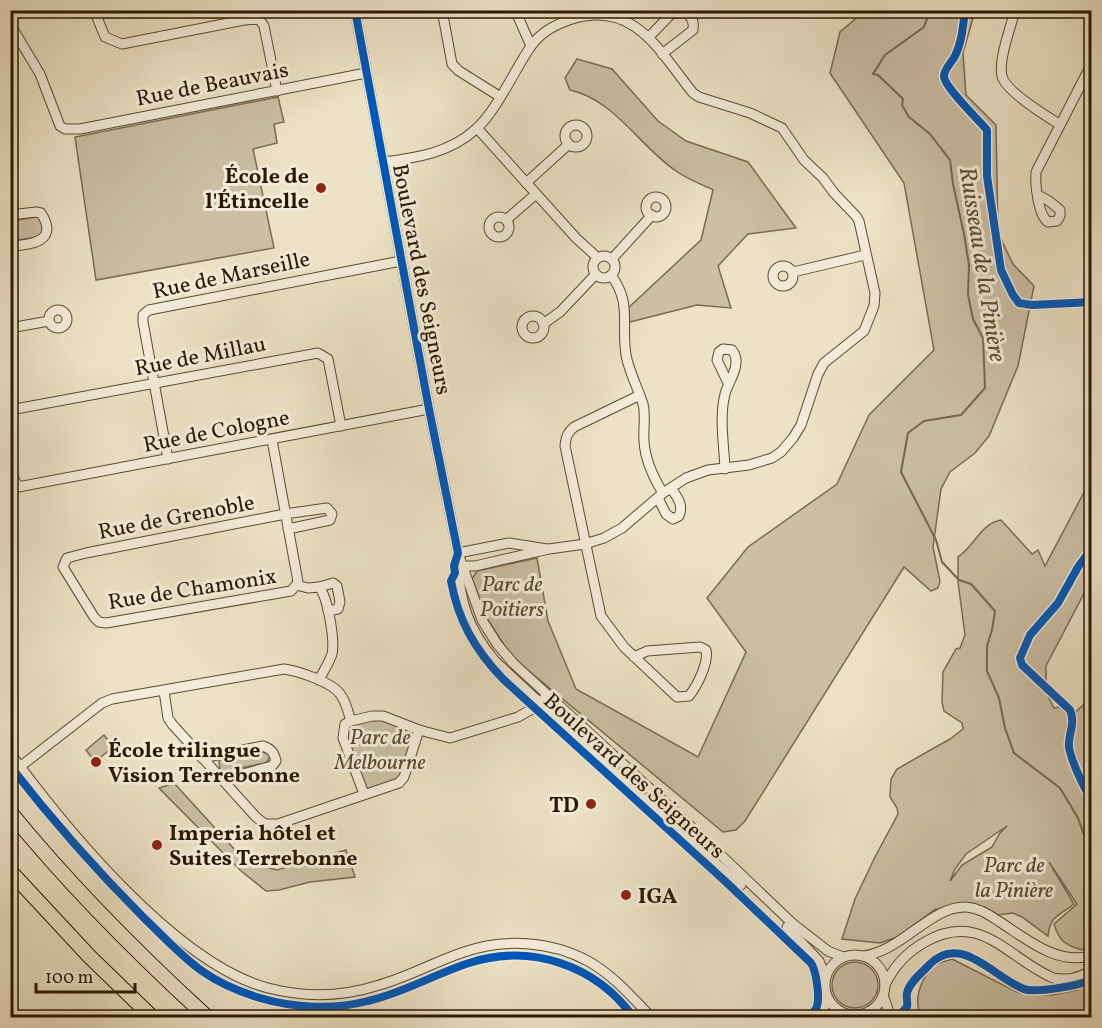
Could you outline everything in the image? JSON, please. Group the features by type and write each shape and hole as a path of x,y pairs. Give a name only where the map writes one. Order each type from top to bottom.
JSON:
{"highway":[{"path":"10,812 99,914 208,1017"},
{"path":"10,871 68,935 153,1017"}],"street":[{"path":"94,10 105,37 122,44 244,20 259,20 264,26 277,91"},
{"name":"Boulevard des Seigneurs","path":"355,10 458,553 479,614 506,655 548,695 792,923 828,951 843,957"},
{"path":"442,10 452,64 459,71 499,96"},
{"path":"515,10 531,46"},
{"path":"1015,10 1001,68 1002,79 1010,88 1059,124"},
{"path":"649,37 671,14 684,12 690,16 693,20 693,30 662,54"},
{"path":"383,162 439,152 477,128 531,46 543,33 555,25 587,15 605,15 626,20 649,37 693,93 750,113 782,128 804,160 823,178 859,221 865,255 874,284 875,300 864,331 824,363 801,425 781,452 761,462 697,473 664,493 622,528 604,538 486,564 461,566"},
{"name":"Rue de Beauvais","path":"10,24 40,74 60,126 65,129 80,129 366,73"},
{"path":"1038,195 1036,172 1092,63"},
{"path":"477,128 576,238 598,258"},
{"path":"526,183 569,144"},
{"path":"506,220 536,194"},
{"path":"10,215 41,213 47,230 46,237 41,241 10,246"},
{"path":"612,259 652,216"},
{"path":"793,272 865,255"},
{"path":"596,274 594,264 598,258 603,256 612,259"},
{"path":"596,274 605,278 611,275 615,269 612,259"},
{"name":"Rue de Marseille","path":"168,459 143,315 149,310 401,261"},
{"path":"543,324 560,312 596,274"},
{"path":"611,275 619,285 626,310 626,354 638,396 643,404 645,452 651,470 664,493"},
{"path":"10,328 49,321"},
{"name":"Rue de Millau","path":"10,410 318,353 328,359 341,426"},
{"path":"726,469 722,406 728,382"},
{"path":"634,657 647,651 700,647 706,650 708,656 689,696 676,697 634,657 617,639 601,616 567,456 566,439 568,432 574,428 638,396"},
{"name":"Rue de Cologne","path":"14,489 429,409"},
{"name":"Rue de Chamonix","path":"74,556 65,560 64,570 99,622 106,623 284,593 296,585 297,576 272,440"},
{"path":"10,470 14,489"},
{"name":"Rue de Grenoble","path":"74,556 285,514 327,508 332,513 330,520 288,529"},
{"path":"458,553 509,543 549,549"},
{"name":"Boulevard des Seigneurs","path":"461,566 462,604 477,637 498,665 680,833 777,917 819,961 825,976"},
{"path":"296,585 308,588 333,583 337,586 340,602 338,609 328,611"},
{"path":"319,587 323,592 333,640 332,653 319,680"},
{"path":"21,766 102,703 112,699 284,669 319,680 341,694 351,721"},
{"path":"164,691 168,718 172,724 256,817 270,825 399,783 405,777 419,730"},
{"path":"364,794 344,738 345,724 372,716 383,716 419,730 450,738 514,719 532,710 548,695"},
{"path":"202,758 263,746 275,754 276,760 272,766 222,780"},
{"path":"10,753 105,867 155,916 201,956 247,981 267,988 297,993 349,992 385,984 474,949 498,944 524,944 550,947 585,960 605,972 652,1017"},
{"path":"877,1017 866,1014 843,1016 836,1009 827,998 824,987 825,976 830,966 843,957 864,956 889,949 945,911 964,907 982,911 1051,954 1071,958 1092,956"},
{"path":"885,984 896,965 914,949 938,935 956,931 988,937 1057,979 1075,978 1092,970"},
{"path":"864,956 879,967 885,984 884,995 891,1017"},
{"path":"627,992 645,1017"},
{"path":"866,1014 877,1006 884,995"},
{"path":"819,1017 827,998"}],"green space":[{"name":"Parc de Poitiers","path":"865,11 975,11 963,53 966,95 996,125 998,233 1013,264 1034,286 1018,366 989,436 975,453 950,472 941,489 933,547 940,581 938,588 931,591 904,567 745,821 736,830 723,832 512,657 488,620 472,579 477,571 537,558 548,621 576,689 698,757 746,652 707,598 748,547 837,484 869,415 934,350 904,183 830,73 840,32"},
{"path":"577,59 612,69 658,121 686,141 748,162 796,228 748,234 718,266 731,308 697,305 626,323 626,310 701,240 713,190 676,171 663,161 614,113 600,103 570,90 565,78"},
{"path":"278,97 284,122 274,124 277,143 253,149 274,248 96,280 75,137"},
{"path":"39,217 44,230 38,237 11,241 11,221"},
{"name":"Parc de la Pinière","path":"1091,479 1091,580 1046,666 1046,692 1054,708 1066,706 1072,716 1083,705 1091,741 1091,945 1082,950 1067,944 1058,935 1054,924 1077,904 1049,862 1074,904 1053,920 1048,936 1022,917 1013,913 997,915 984,907 936,913 936,909 897,937 880,943 842,939 855,899 898,814 890,797 891,779 897,769 950,739 963,729 962,723 944,711 942,702 943,672 956,649 960,648 965,635 958,582 958,557 983,530 1001,520 1032,554 1038,550 1045,566","holes":["1007,826 992,847 962,865 950,881 955,869 966,854"]},
{"name":"Parc de Melbourne","path":"372,716 419,730 404,777 364,794 343,738 345,724"},
{"path":"104,735 113,747 95,762 86,750"},
{"path":"263,752 270,757 266,763 220,770 219,761 222,759"},
{"path":"174,783 246,862 277,870 346,850 355,877 310,882 266,891 240,870 159,788"},
{"path":"952,959 1019,993 1052,995 1077,990 1091,983 1091,1017 922,1017 918,997 925,977 934,966"},
{"path":"855,962 864,963 872,968 877,976 877,994 872,1002 864,1007 855,1008 846,1007 838,1002 833,994 832,985 833,976 838,968 846,963"}],"waterway":[{"name":"Ruisseau de la Pinière","path":"930,10 924,27 885,55 873,74 878,75 903,99 902,105 909,117 930,134 950,160 969,265 968,295 973,319 983,338 985,388 961,415 924,421 908,433 901,472 936,540 942,562 959,580 971,584 995,611 987,646 987,671 999,698 1005,728 1014,753 1060,788 1078,818 1092,858"}],"cycle path":[{"path":"355,10 458,553 454,566 455,573 451,581 463,622 476,646 503,679 726,882 811,963 816,977 818,1002 816,1009 808,1018"},
{"path":"965,10 959,45 944,76 949,88 987,130 987,176 1001,270 1019,303 1032,305 1092,302"},
{"path":"1092,548 1078,567 1058,603 1030,635 1020,658 1022,665 1070,710 1072,715 1070,753 1092,800"},
{"path":"10,766 75,845 145,919 194,965 237,990 286,1004 314,1007 341,1006 381,998 469,963 492,957 516,956 560,963 581,972 601,984 634,1018"},
{"path":"897,1018 907,1007 907,993 913,981 930,964 942,956 953,953 977,960 1024,989 1058,988 1092,979"}],"place":[{"name":"École de l'Étincelle","path":"321,188"},
{"name":"École trilingue Vision Terrebonne","path":"96,762"},
{"name":"TD","path":"591,804"},
{"name":"Imperia hôtel et Suites Terrebonne","path":"157,845"},
{"name":"IGA","path":"626,895"}]}
